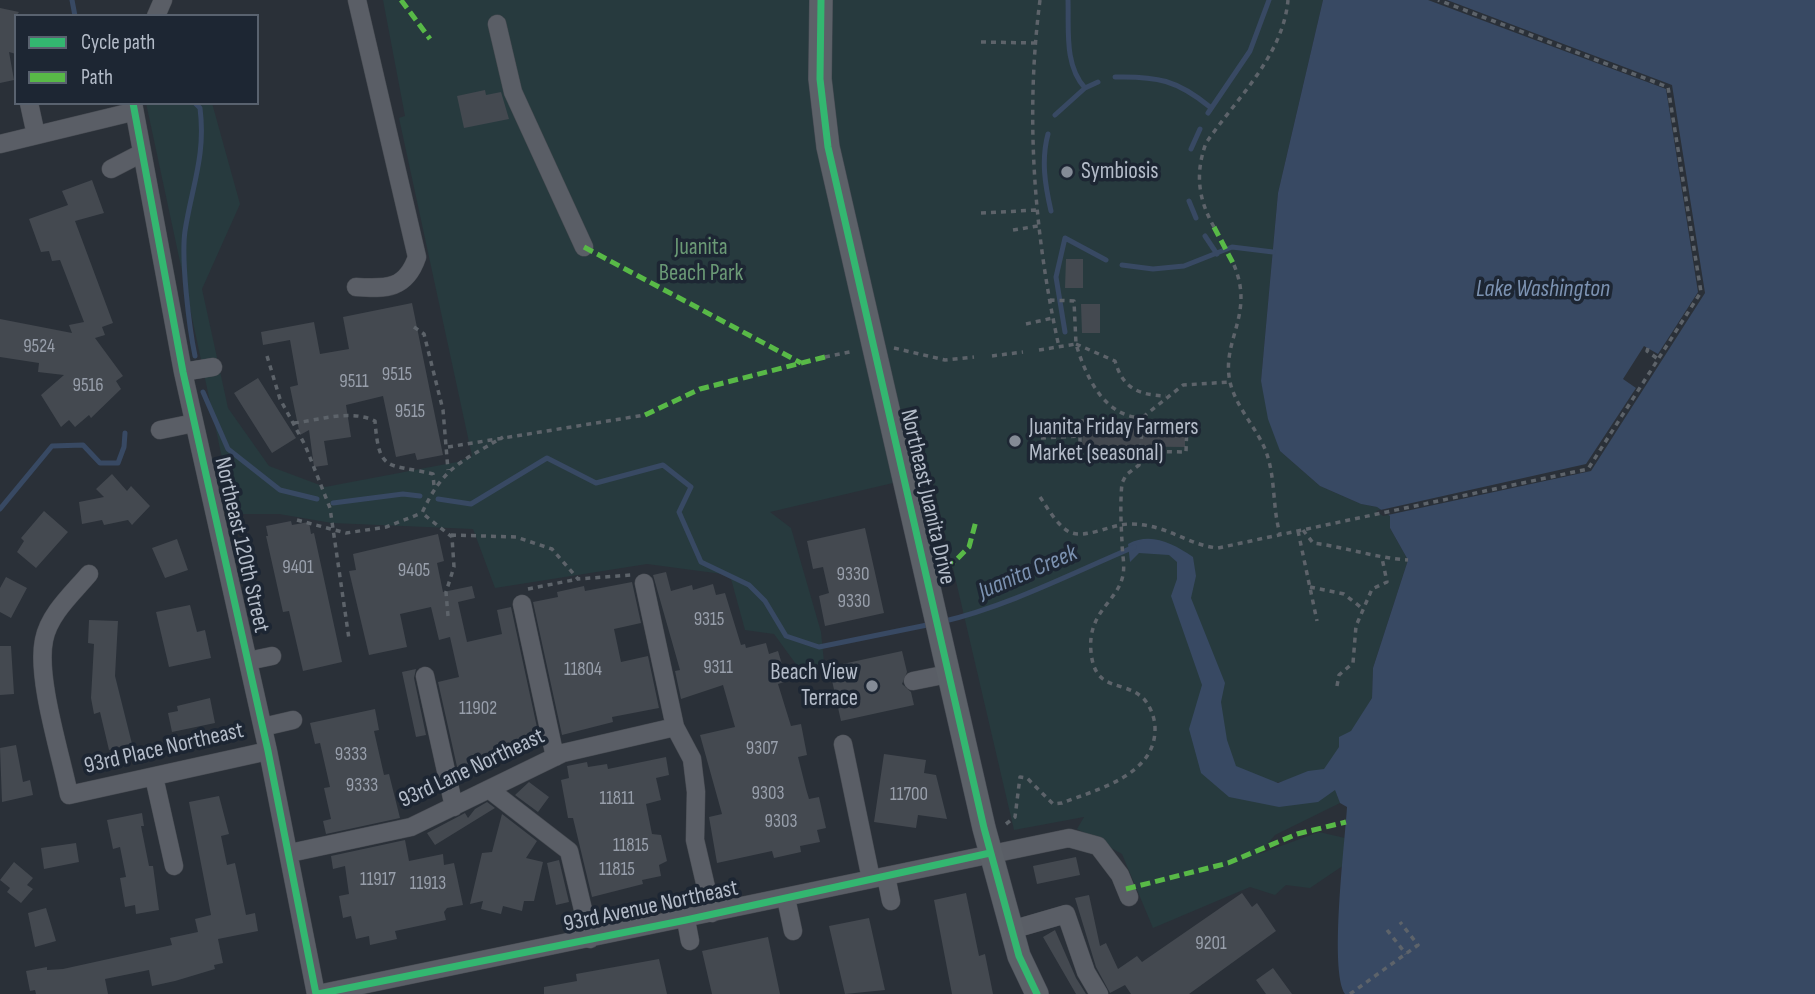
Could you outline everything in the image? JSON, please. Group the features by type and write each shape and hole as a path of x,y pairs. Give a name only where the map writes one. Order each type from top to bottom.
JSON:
{"main road":[{"name":"Northeast Juanita Drive","path":"821,0 820,79 828,147 990,853 1011,930 1037,994"}],"street":[{"path":"356,286 380,288 401,282 411,275 417,257 358,0"},
{"path":"497,24 513,92 584,247"},
{"path":"29,105 36,135"},
{"path":"0,144 133,108"},
{"name":"Northeast 120th Street","path":"133,108 183,372 263,727 317,994"},
{"path":"111,169 140,153"},
{"path":"183,372 214,367"},
{"path":"160,430 194,423"},
{"name":"93rd Place Northeast","path":"89,574 55,614 44,639 42,666 69,795 268,751"},
{"path":"644,583 675,727 692,759 696,792 695,840 712,913"},
{"path":"522,604 555,757"},
{"path":"248,661 272,656"},
{"path":"914,681 948,674"},
{"path":"425,676 454,807"},
{"path":"263,727 293,720"},
{"name":"93rd Lane Northeast","path":"290,853 411,827 555,757 675,727"},
{"path":"843,744 878,878 891,901"},
{"path":"154,777 174,866"},
{"path":"490,790 569,851 590,939"},
{"name":"93rd Avenue Northeast","path":"317,994 497,965 590,939 1069,838 1098,846 1120,875 1129,897"},
{"path":"786,898 793,931"},
{"path":"1011,930 1066,914 1086,972 1099,994"},
{"path":"686,920 690,941"}],"path":[{"path":"1040,0 1035,43 1033,130 1037,210 1059,347"},
{"path":"1214,227 1200,198 1198,176 1202,154 1220,121 1259,72 1273,45 1288,0"},
{"path":"1040,497 1067,532 1075,534 1122,525 1153,526 1205,547 1218,548 1588,469 1701,292 1668,87 1437,0"},
{"path":"981,42 1035,43"},
{"path":"981,213 1037,210"},
{"path":"1013,230 1039,226"},
{"path":"1234,265 1242,297 1241,317 1230,355 1230,382 1237,400 1266,451 1273,509 1280,534"},
{"path":"1052,300 1074,301 1076,344 1090,381 1121,415 1142,420"},
{"path":"1026,324 1053,318"},
{"path":"414,327 424,334 448,446 448,470"},
{"path":"1039,350 1076,344 1115,361 1122,379 1138,393 1166,396"},
{"path":"889,348 945,360 974,357"},
{"path":"1648,348 1647,351 1658,359"},
{"path":"825,357 857,351"},
{"path":"992,356 1023,352"},
{"path":"267,356 280,399 294,423 330,508 349,639"},
{"path":"1006,824 1016,817 1020,777 1027,778 1053,803 1062,803 1132,773 1151,751 1155,721 1142,698 1110,685 1094,666 1090,634 1101,609 1123,576 1122,483 1126,475 1139,465 1142,420 1171,389 1183,385 1230,382"},
{"path":"294,423 350,415 365,416 375,421 377,451 389,466 433,474 434,486"},
{"path":"448,446 645,415"},
{"path":"1142,420 1187,424 1186,452 1080,450 1080,421 1142,420"},
{"path":"1041,438 1080,436"},
{"path":"297,520 346,533 386,527 422,513 434,486 448,470 502,438"},
{"path":"422,513 451,535 516,537 552,549 578,579"},
{"path":"1300,530 1313,543 1362,550 1382,558 1408,560"},
{"path":"1300,530 1317,621"},
{"path":"448,616 446,592 454,567 451,535"},
{"path":"1337,687 1339,675 1353,663 1356,626 1372,589 1387,582 1382,558"},
{"path":"522,604 525,590 578,579 641,574 644,583"},
{"path":"1310,587 1343,594 1363,609"},
{"path":"1350,994 1418,945 1400,922"},
{"path":"1387,930 1406,954"}],"green space":[{"name":"Juanita Beach Park","path":"383,0 1323,0 1278,193 1261,381 1280,451 1320,486 1361,504 1377,507 1390,516 1390,528 1408,560 1373,668 1372,698 1329,773 1224,792 1335,789 1340,803 1275,835 1259,854 1319,832 1345,838 1344,865 1310,888 1286,885 1275,895 1250,887 1153,928 1122,854 1077,829 1084,817 1014,830 931,474 770,512 791,528 821,632 824,662 801,671 774,634 745,630 730,575 647,564 495,588 473,529 332,523 279,514 234,514 146,105 213,105 240,204 202,289 228,408 269,466 325,487 457,462 472,456 399,118 405,116"}],"water":[{"name":"Lake Washington","path":"1323,0 1815,0 1815,994 1345,994 1340,981 1338,934 1347,807 1340,803 1335,790 1318,802 1279,807 1229,797 1201,773 1189,729 1202,685 1171,596 1177,579 1177,562 1169,555 1139,553 1130,562 1128,544 1153,539 1177,547 1193,557 1196,576 1191,598 1225,683 1221,702 1227,740 1236,766 1278,783 1308,771 1324,769 1339,747 1339,737 1351,731 1372,698 1373,668 1408,560 1390,528 1390,516 1377,507 1361,504 1320,486 1280,451 1268,419 1261,381 1278,193"}],"pier":[{"path":"1428,0 1447,0 1672,85 1705,293 1591,471 1383,516 1376,511 1586,464 1636,388 1623,379 1644,346 1658,354 1698,292 1666,89"}],"building":[{"path":"0,8 19,12 14,14 14,53 9,52 14,80 0,83"},
{"path":"485,90 486,95 501,92 509,119 464,128 457,96"},
{"path":"92,180 104,213 75,221 113,323 102,327 105,335 95,338 123,376 116,381 121,389 91,418 89,415 75,427 69,420 61,427 41,395 64,375 38,372 39,363 0,357 0,319 72,333 69,325 84,322 60,260 52,261 49,251 41,252 29,219 68,205 62,191"},
{"path":"1066,259 1083,259 1083,288 1065,288"},
{"path":"412,303 443,455 417,460 415,453 396,457 383,396 346,405 351,437 324,441 328,465 314,467 309,430 300,435 290,387 298,385 290,340 263,345 261,332 314,322 320,354 349,349 343,317"},
{"path":"1081,304 1100,304 1100,333 1082,333"},
{"path":"258,378 296,438 272,453 234,393"},
{"path":"1083,426 1185,429 1185,447 1082,446"},
{"path":"112,474 127,491 131,486 150,506 132,525 128,520 104,525 102,520 82,524 79,502 104,497 96,489"},
{"path":"44,511 68,532 36,568 17,552 24,541 21,538"},
{"path":"291,521 292,525 309,522 311,534 314,533 342,662 303,671 289,611 283,612 266,536 266,526"},
{"path":"865,528 884,613 825,626 819,596 829,593 823,567 813,569 807,541"},
{"path":"438,534 444,561 437,563 443,592 472,586 475,598 458,602 467,642 502,634 497,610 511,607 538,732 526,735 528,747 509,751 510,760 470,768 472,777 460,780 438,682 459,677 450,637 439,640 431,607 400,614 407,647 369,655 349,571 356,570 353,554"},
{"path":"177,539 188,570 165,578 152,548"},
{"path":"666,572 671,591 692,585 693,590 713,584 716,595 725,593 741,645 745,644 746,648 766,643 769,654 778,651 787,681 778,684 791,726 801,724 807,755 798,757 806,789 809,799 819,797 826,828 817,830 820,842 800,846 801,852 774,858 772,851 717,863 709,817 722,814 700,735 735,727 723,685 681,699 675,671 680,670 653,575"},
{"path":"6,577 27,588 11,618 0,612 0,588"},
{"path":"632,582 641,623 614,629 621,662 648,656 659,708 612,717 613,722 562,735 533,602 558,597 557,592 584,586 585,591"},
{"path":"190,605 197,632 205,630 211,658 169,667 156,612"},
{"path":"89,620 118,621 115,676 132,744 109,750 100,712 94,714 91,698 94,644 88,643"},
{"path":"0,646 11,646 14,694 0,695"},
{"name":"Beach View Terrace","path":"902,651 907,672 902,684 911,692 914,705 841,721 829,667"},
{"path":"416,669 414,678 426,735 416,737 402,672"},
{"path":"210,698 215,723 172,732 168,713 178,711 177,706"},
{"path":"375,709 379,730 374,731 384,775 389,774 400,818 326,834 323,821 331,819 324,788 330,787 320,743 315,744 310,723"},
{"path":"16,745 23,782 30,780 33,795 2,802 0,748"},
{"path":"884,754 926,760 924,773 936,775 947,819 918,815 916,828 874,822"},
{"path":"666,757 669,775 656,778 661,800 646,804 652,834 661,835 667,861 659,865 661,876 642,880 643,884 592,897 573,818 568,818 561,780 569,778 567,766 587,762 588,767 607,764 608,769"},
{"path":"529,782 549,797 538,812 515,795"},
{"path":"219,796 229,834 221,836 227,865 235,863 246,915 255,913 258,931 218,939 223,963 214,965 215,969 175,981 152,986 149,970 105,979 108,994 36,994 35,990 30,991 26,971 47,967 47,970 63,969 172,945 170,938 198,932 195,919 211,915 189,802"},
{"path":"487,802 495,808 435,845 427,833 465,813 468,818 475,809"},
{"path":"142,813 144,826 141,826 149,866 153,866 159,910 136,914 135,905 125,907 120,878 126,877 120,847 113,849 107,820"},
{"path":"502,814 537,841 526,858 543,862 534,901 524,901 522,911 503,906 501,914 481,909 483,901 470,904 482,853 492,852"},
{"path":"405,840 409,861 443,854 444,865 454,863 463,905 447,908 444,912 446,920 395,931 397,939 370,945 369,936 356,939 351,916 343,918 339,896 349,894 345,866 333,869 331,856"},
{"path":"76,843 79,862 44,869 41,848"},
{"path":"1076,857 1080,875 1037,884 1033,866"},
{"path":"559,860 569,902 556,905 547,863"},
{"path":"14,862 33,878 27,885 33,889 21,903 7,892 10,888 0,880"},
{"path":"966,893 979,956 985,954 993,994 952,994 934,900"},
{"path":"1242,893 1252,907 1257,903 1276,931 1189,994 1131,994 1125,985 1110,993 1096,967 1075,898 1089,895 1100,946 1106,943 1118,969 1137,956 1142,962"},
{"path":"46,908 56,941 35,947 28,913"},
{"path":"869,918 885,990 845,994 829,926"},
{"path":"1055,930 1086,994 1076,994 1043,937"},
{"path":"768,937 780,994 712,994 702,951"},
{"path":"659,959 667,994 544,994 544,987 577,981 576,974"},
{"path":"1273,968 1292,994 1266,994 1256,980"}],"waterway":[{"name":"Juanita Creek","path":"72,0 75,14"},
{"path":"1068,0 1071,58 1078,79 1085,88"},
{"path":"1208,113 1250,51 1269,0"},
{"path":"1115,77 1143,77 1177,85 1210,107"},
{"path":"1055,115 1085,88 1098,82"},
{"name":"Juanita Creek","path":"195,356 188,311 184,243 201,141 200,108 197,105"},
{"path":"1191,149 1200,129"},
{"path":"1048,134 1045,172 1051,211"},
{"path":"1189,201 1196,218"},
{"path":"1205,236 1217,254"},
{"path":"1065,332 1056,277 1065,238 1106,260"},
{"path":"1122,265 1153,269 1184,266 1232,247 1273,252"},
{"name":"Juanita Creek","path":"203,392 228,449 280,490 317,499"},
{"name":"Juanita Creek","path":"0,509 52,446 83,445 100,463 118,463 124,447 125,433"},
{"name":"Juanita Creek","path":"438,499 471,504 547,458 596,483 663,465 691,487 679,512 701,562 749,585 765,601 786,636 819,647 932,624"},
{"name":"Juanita Creek","path":"333,503 403,494 420,496"},
{"name":"Juanita Creek","path":"941,622 1015,598 1134,547"}],"marked path":[{"path":"401,0 430,39"},
{"path":"1214,227 1234,265"},
{"path":"584,247 801,363"},
{"path":"645,415 700,389 825,357"},
{"path":"947,569 969,547 976,521"},
{"path":"1126,889 1228,863 1297,834 1346,822"}],"cycle path":[{"path":"821,0 820,79 828,147 984,828 1019,956 1037,994"},
{"path":"133,105 183,372 268,751 316,994"},
{"path":"318,994 686,920 990,853"}],"place":[{"name":"Symbiosis","path":"1067,172"},
{"name":"Juanita Friday Farmers Market (seasonal)","path":"1015,441"},
{"name":"Beach View Terrace","path":"872,686"}]}
